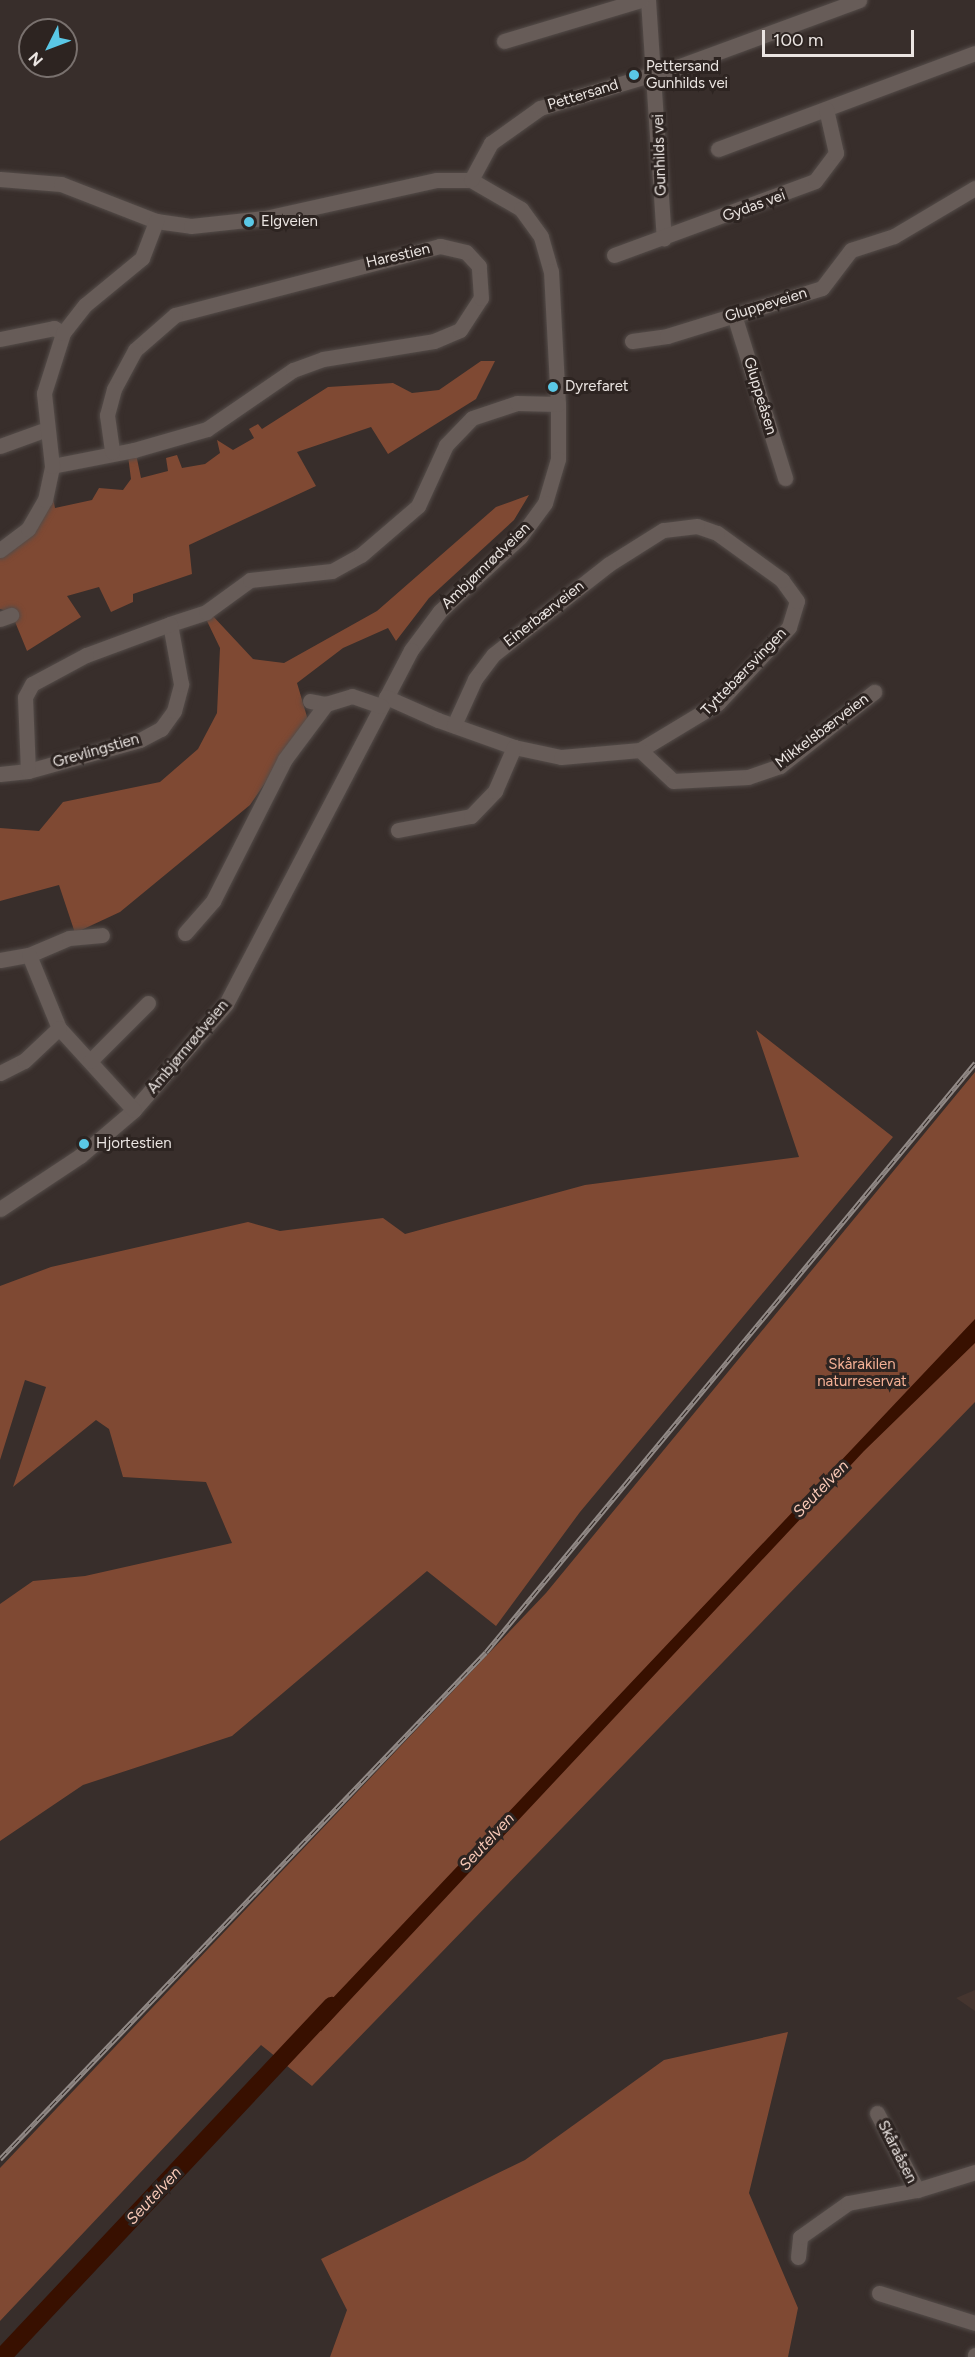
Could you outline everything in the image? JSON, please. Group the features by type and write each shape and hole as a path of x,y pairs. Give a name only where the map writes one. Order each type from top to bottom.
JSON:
{"street":[{"path":"504,41 641,0"},
{"name":"Gunhilds vei","path":"648,0 657,73 664,238"},
{"name":"Pettersand","path":"471,180 491,143 525,115 657,73 859,0"},
{"path":"718,149 975,53"},
{"name":"Gydas vei","path":"614,255 789,194 821,177 836,153 826,109"},
{"path":"0,179 61,184 156,221 225,225 437,180 471,180"},
{"name":"Ambjørnrødveien","path":"0,1209 80,1156 134,1110 194,1044 238,984 384,701 424,630 520,537 545,503 558,459 558,404 551,271 541,237 521,210 471,180"},
{"name":"Gluppeveien","path":"632,340 667,336 822,288 851,250 894,236 975,188"},
{"path":"0,550 28,529 45,500 52,466 44,430 44,393 63,333 85,305 142,258 156,221"},
{"name":"Harestien","path":"52,466 112,452 207,429 293,370 323,359 434,341 460,330 474,317 481,298 479,266 466,252 440,246 175,315 135,350 114,389 107,415 112,452"},
{"name":"Gluppeåsen","path":"734,315 785,478"},
{"path":"0,339 54,328 63,333"},
{"path":"28,771 24,697 32,684 86,655 206,612 250,580 332,571 361,555 418,506 446,446 472,418 517,403 558,404"},
{"path":"0,446 44,430"},
{"name":"Tyttebærsvingen","path":"384,701 514,747 561,757 640,750 718,703 789,627 797,601 782,580 717,533 698,526 663,530"},
{"name":"Einerbærveien","path":"454,725 493,655 600,570 663,530"},
{"name":"Grevlingstien","path":"0,774 28,771 140,740 161,729 174,711 181,684 170,624"},
{"name":"Mikkelsbærveien","path":"640,750 673,781 748,777 780,766 874,692"},
{"path":"310,701 326,705 352,696 384,701"},
{"path":"184,933 213,901 285,759 326,705"},
{"path":"398,830 471,816 495,791 514,747"},
{"path":"1,961 29,955 69,938 102,934"},
{"path":"29,955 59,1028 134,1110"},
{"path":"90,1061 148,1003"},
{"path":"0,1074 24,1061 59,1028"},
{"name":"Skåraåsen","path":"878,2113 917,2190"},
{"name":"Skåraåsen","path":"798,2257 800,2237 848,2203 917,2190 975,2172"},
{"path":"879,2293 975,2323"}],"shaded area":[{"path":"975,1990 975,2011 956,1998"}],"green space":[{"path":"481,361 495,361 476,399 388,454 371,427 297,452 316,486 189,545 192,574 133,594 133,602 111,612 99,587 67,596 81,617 27,651 11,612 0,609 0,556 51,489 55,508 92,500 99,488 123,490 131,479 128,456 136,454 141,478 168,471 166,458 177,455 182,468 205,464 220,453 217,440 233,450 254,438 249,429 258,424 262,429 328,387 393,383 412,393 439,390"},
{"path":"529,495 514,520 429,598 396,641 388,628 343,648 297,683 308,720 250,805 120,912 75,933 59,885 0,901 0,828 39,831 63,802 160,782 198,749 217,713 220,648 206,619 211,614 253,659 284,663 377,611 496,507"},
{"path":"756,1030 893,1137 580,1512 496,1626 427,1571 232,1736 83,1785 0,1841 0,1604 33,1581 85,1576 232,1543 206,1482 123,1477 109,1429 96,1420 13,1487 46,1387 25,1380 0,1460 0,1286 51,1267 248,1222 280,1231 383,1218 405,1234 585,1185 799,1157"},
{"name":"Skårakilen naturreservat","path":"975,1072 975,1402 312,2086 261,2045 0,2321 0,2168 546,1593"},
{"path":"788,2032 749,2193 798,2308 788,2357 330,2357 347,2310 321,2259 525,2160 664,2060"}],"water":[{"path":"975,1319 975,1343 864,1451 321,2031 312,2020"}],"waterway":[{"name":"Seutelven","path":"2,2357 332,2006"}],"railway":[{"path":"0,2159 486,1652 975,1063"}],"place":[{"name":"Pettersand Gunhilds vei","path":"634,75"},
{"name":"Elgveien","path":"249,222"},
{"name":"Dyrefaret","path":"553,387"},
{"name":"Hjortestien","path":"84,1144"}]}
